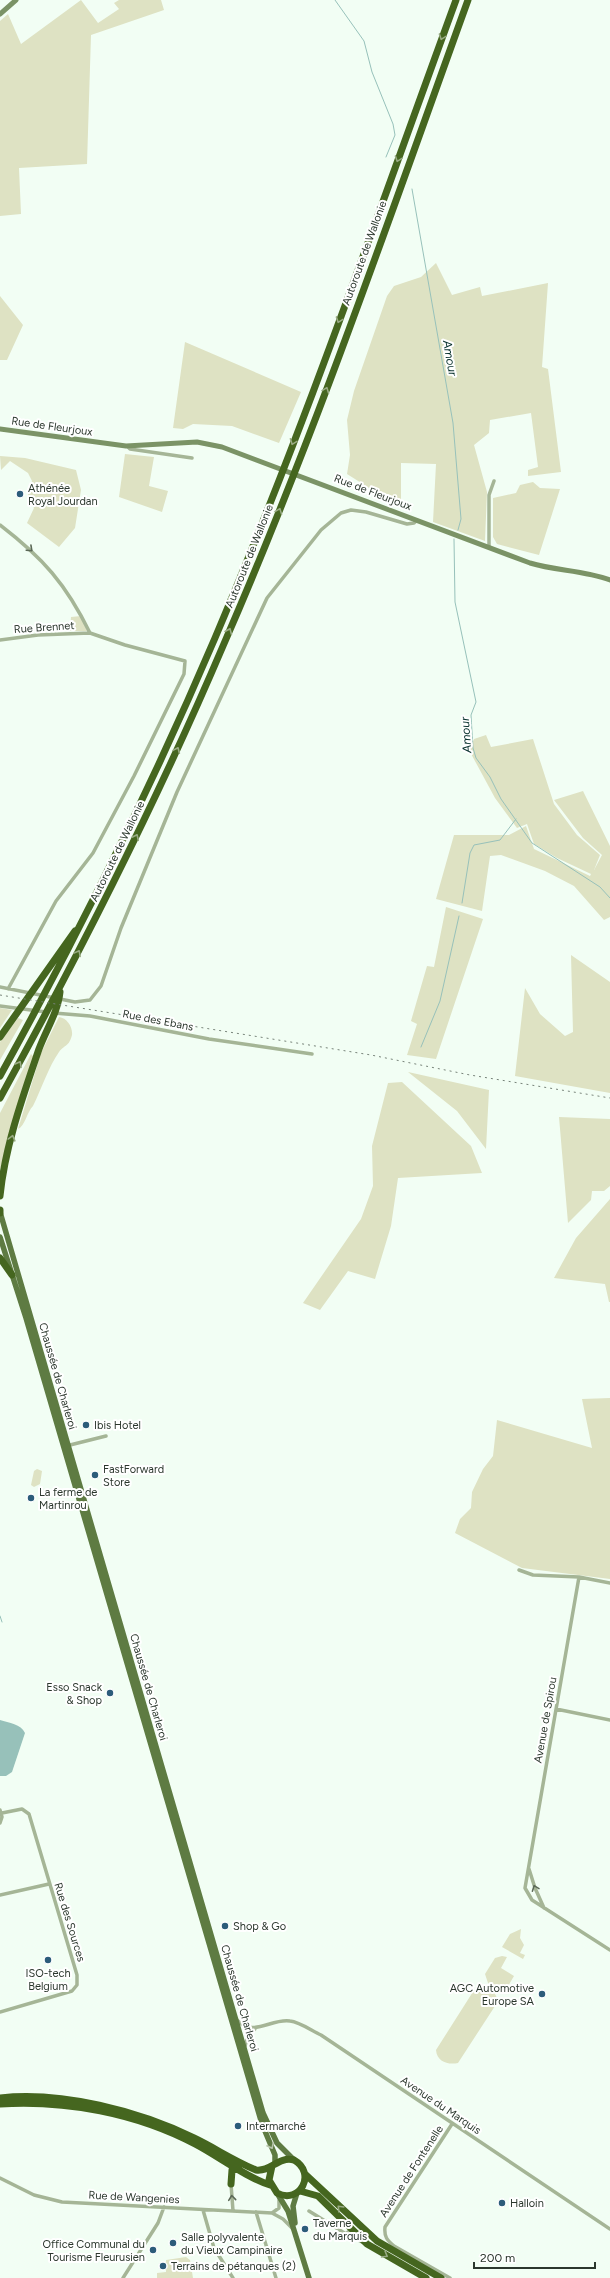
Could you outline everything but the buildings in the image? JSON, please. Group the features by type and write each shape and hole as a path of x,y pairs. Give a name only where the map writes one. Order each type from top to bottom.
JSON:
{"highway":[{"name":"Autoroute de Wallonie","path":"0,1076 49,986 154,774 242,574 317,380 456,0"},
{"name":"Autoroute de Wallonie","path":"45,1023 59,1002 60,988 161,786 251,579 325,392 468,0"},
{"path":"0,1037 39,984 68,938 80,925"},
{"path":"0,1098 45,1023"},
{"path":"0,1196 1,1178 25,1089 45,1023"},
{"path":"0,1258 12,1275"},
{"path":"0,2098 70,2101 116,2109 169,2126 256,2170 263,2171 286,2159 294,2160 302,2166 305,2174 305,2184 298,2192 289,2196 277,2193 270,2185 193,2143 167,2132 116,2115 99,2111 42,2104 0,2104"},
{"path":"270,2185 268,2176 273,2165"},
{"path":"231,2184 230,2174 232,2170 239,2169"},
{"path":"305,2174 377,2241 441,2278"},
{"path":"298,2192 318,2196 348,2231 426,2278"}],"main road":[{"path":"0,1226 1,1213"},
{"name":"Chaussée de Charleroi","path":"1,1213 66,1446 214,1951 263,2128 275,2155 273,2165"},
{"name":"Chaussée de Charleroi","path":"0,1237 66,1446"},
{"name":"Chaussée de Charleroi","path":"224,1988 236,2019 270,2130 284,2152 294,2160"},
{"path":"298,2192 293,2206 297,2235 309,2278"},
{"path":"277,2193 288,2212 297,2235"}],"street":[{"path":"0,14 16,0"},
{"name":"Rue de Fleurjoux","path":"0,429 126,446 197,442 222,447 261,460 544,567 596,575 610,580"},
{"name":"Rue de Fleurjoux","path":"126,446 130,449 192,458"},
{"path":"489,547 490,495 494,481"},
{"path":"0,987 79,1002 90,1000 94,997 101,986 121,928 177,792 267,598 321,530 342,513 352,510 366,512 408,524 414,523 417,520"},
{"path":"0,525 27,546 63,584 90,633 125,645 185,661 185,668 140,762 100,840 80,873 65,887 56,901 8,989"},
{"name":"Rue Brennet","path":"0,640 90,633"},
{"name":"Rue des Ebans","path":"0,1006 90,1016 209,1039 312,1054"},
{"path":"66,1446 106,1436"},
{"path":"519,1570 533,1575 579,1577 610,1583"},
{"name":"Avenue de Spirou","path":"579,1577 525,1888 532,1900 610,1950"},
{"path":"556,1709 610,1720"},
{"name":"Rue des Sources","path":"0,2012 72,1991 77,1985 77,1975 29,1814 22,1809 1,1812"},
{"path":"0,1823 1,1812"},
{"name":"Avenue de Spirou","path":"529,1867 534,1888 545,1909"},
{"path":"0,1895 49,1884"},
{"path":"236,2019 242,2025 255,2029 248,2036 245,2050"},
{"name":"Avenue du Marquis","path":"255,2029 279,2022 293,2022 321,2035 610,2229"},
{"name":"Avenue de Fontenelle","path":"450,2278 387,2241 384,2235 385,2228 452,2124"},
{"name":"Rue de Wangenies","path":"0,2178 34,2195 62,2202 203,2210 272,2212"},
{"path":"231,2184 233,2211"},
{"path":"277,2193 280,2204 279,2208 272,2212 294,2229"},
{"path":"123,2278 158,2223 164,2207"},
{"path":"203,2210 214,2248 233,2278"},
{"path":"309,2211 348,2231"},
{"path":"256,2212 276,2278"}],"green space":[{"path":"81,0 98,23 119,9 114,3 119,0 161,0 164,10 91,35 87,164 19,168 21,214 0,216 0,21 8,14 21,44"},
{"path":"436,263 452,295 480,287 482,296 548,283 542,367 548,369 561,472 528,476 528,470 538,467 531,413 490,420 489,433 474,445 487,492 485,541 433,522 436,464 401,463 401,508 347,474 350,455 347,420 354,391 387,296 394,286 421,277"},
{"path":"0,296 23,325 7,360 0,360"},
{"path":"185,342 301,392 279,443 232,426 193,424 183,429 173,428"},
{"path":"125,454 154,457 149,486 168,491 162,512 119,497"},
{"path":"0,456 25,458 76,470 81,490 75,528 59,547 27,523 34,508 28,495 32,481 28,473 10,461 1,470"},
{"path":"533,482 540,488 560,489 539,555 497,544 493,537 493,498 516,493 520,485"},
{"path":"81,616 87,631 70,631 71,617"},
{"path":"486,735 491,747 533,739 554,804 577,835 600,855 594,870 602,855 583,838 554,800 583,791 610,846 610,917 604,920 574,886 545,871 501,855 490,856 482,911 436,899 454,835 509,835 526,826 534,849 590,876 591,874 557,858 534,844 527,824 517,828 495,798 469,750 474,739"},
{"path":"446,907 483,919 436,1059 407,1055 417,1024 411,1021 427,966 434,967"},
{"path":"571,955 610,982 610,1093 515,1076 525,988 540,1014 565,1036 573,1032"},
{"path":"0,1008 12,1010 0,1028"},
{"path":"59,1017 65,1019 70,1026 72,1032 71,1039 68,1044 61,1049 55,1058 33,1106 18,1129 41,1053"},
{"path":"18,1018 23,1020 0,1060 0,1042"},
{"path":"31,1054 34,1057 0,1170 0,1113"},
{"path":"408,1072 489,1090 486,1149 457,1111"},
{"path":"402,1082 471,1146 482,1173 398,1178 391,1226 375,1279 348,1271 320,1310 303,1303 361,1219 373,1186 372,1146 388,1083"},
{"path":"559,1117 610,1119 610,1186 604,1191 592,1191 591,1200 568,1223"},
{"path":"610,1199 609,1302 605,1284 554,1278 576,1238"},
{"path":"610,1398 610,1579 522,1568 455,1533 460,1519 471,1508 472,1492 483,1469 493,1456 497,1420 592,1448 582,1399"},
{"path":"37,1469 42,1471 40,1484 34,1487 31,1485 34,1471"},
{"path":"521,1929 520,1938 524,1945 520,1953 525,1955 523,1959 502,1947 510,1934"},
{"path":"502,1956 507,1957 501,1968 514,1976 507,1988 497,1988 488,1983 485,1974 495,1958"},
{"path":"485,1986 495,1995 497,2003 458,2063 450,2064 444,2062 438,2057 436,2050 476,1987"},
{"path":"186,2257 190,2260 193,2278 157,2278 157,2273 166,2272 166,2260"}],"water":[{"path":"0,1720 18,1726 25,1733 12,1772 6,1776 0,1776"}],"waterway":[{"name":"Amour","path":"335,0 364,41 372,72 393,124 395,135 386,157"},
{"name":"Amour","path":"412,189 453,423 461,519 458,530"},
{"name":"Amour","path":"454,539 455,602 476,702 471,715 473,748 476,758 490,777 501,799 532,843 600,887 610,898"},
{"path":"462,903 470,853 474,845 500,840 516,819"},
{"path":"421,1047 440,1001 459,916"},
{"path":"0,1616 2,1622"}],"railway":[{"path":"0,995 371,1055 470,1075 610,1098"}],"place":[{"name":"Athénée Royal Jourdan","path":"20,494"},
{"name":"Ibis Hotel","path":"86,1425"},
{"name":"FastForward Store","path":"95,1475"},
{"name":"La ferme de Martinrou","path":"31,1498"},
{"name":"Esso Snack & Shop","path":"110,1693"},
{"name":"Shop & Go","path":"225,1926"},
{"name":"ISO-tech Belgium","path":"48,1960"},
{"name":"AGC Automotive Europe SA","path":"542,1994"},
{"name":"Intermarché","path":"238,2126"},
{"name":"Halloin","path":"502,2203"},
{"name":"Taverne du Marquis","path":"305,2229"},
{"name":"Salle polyvalente du Vieux Campinaire","path":"173,2243"},
{"name":"Office Communal du Tourisme Fleurusien","path":"153,2250"},
{"name":"Terrains de pétanques (2)","path":"163,2266"}]}
